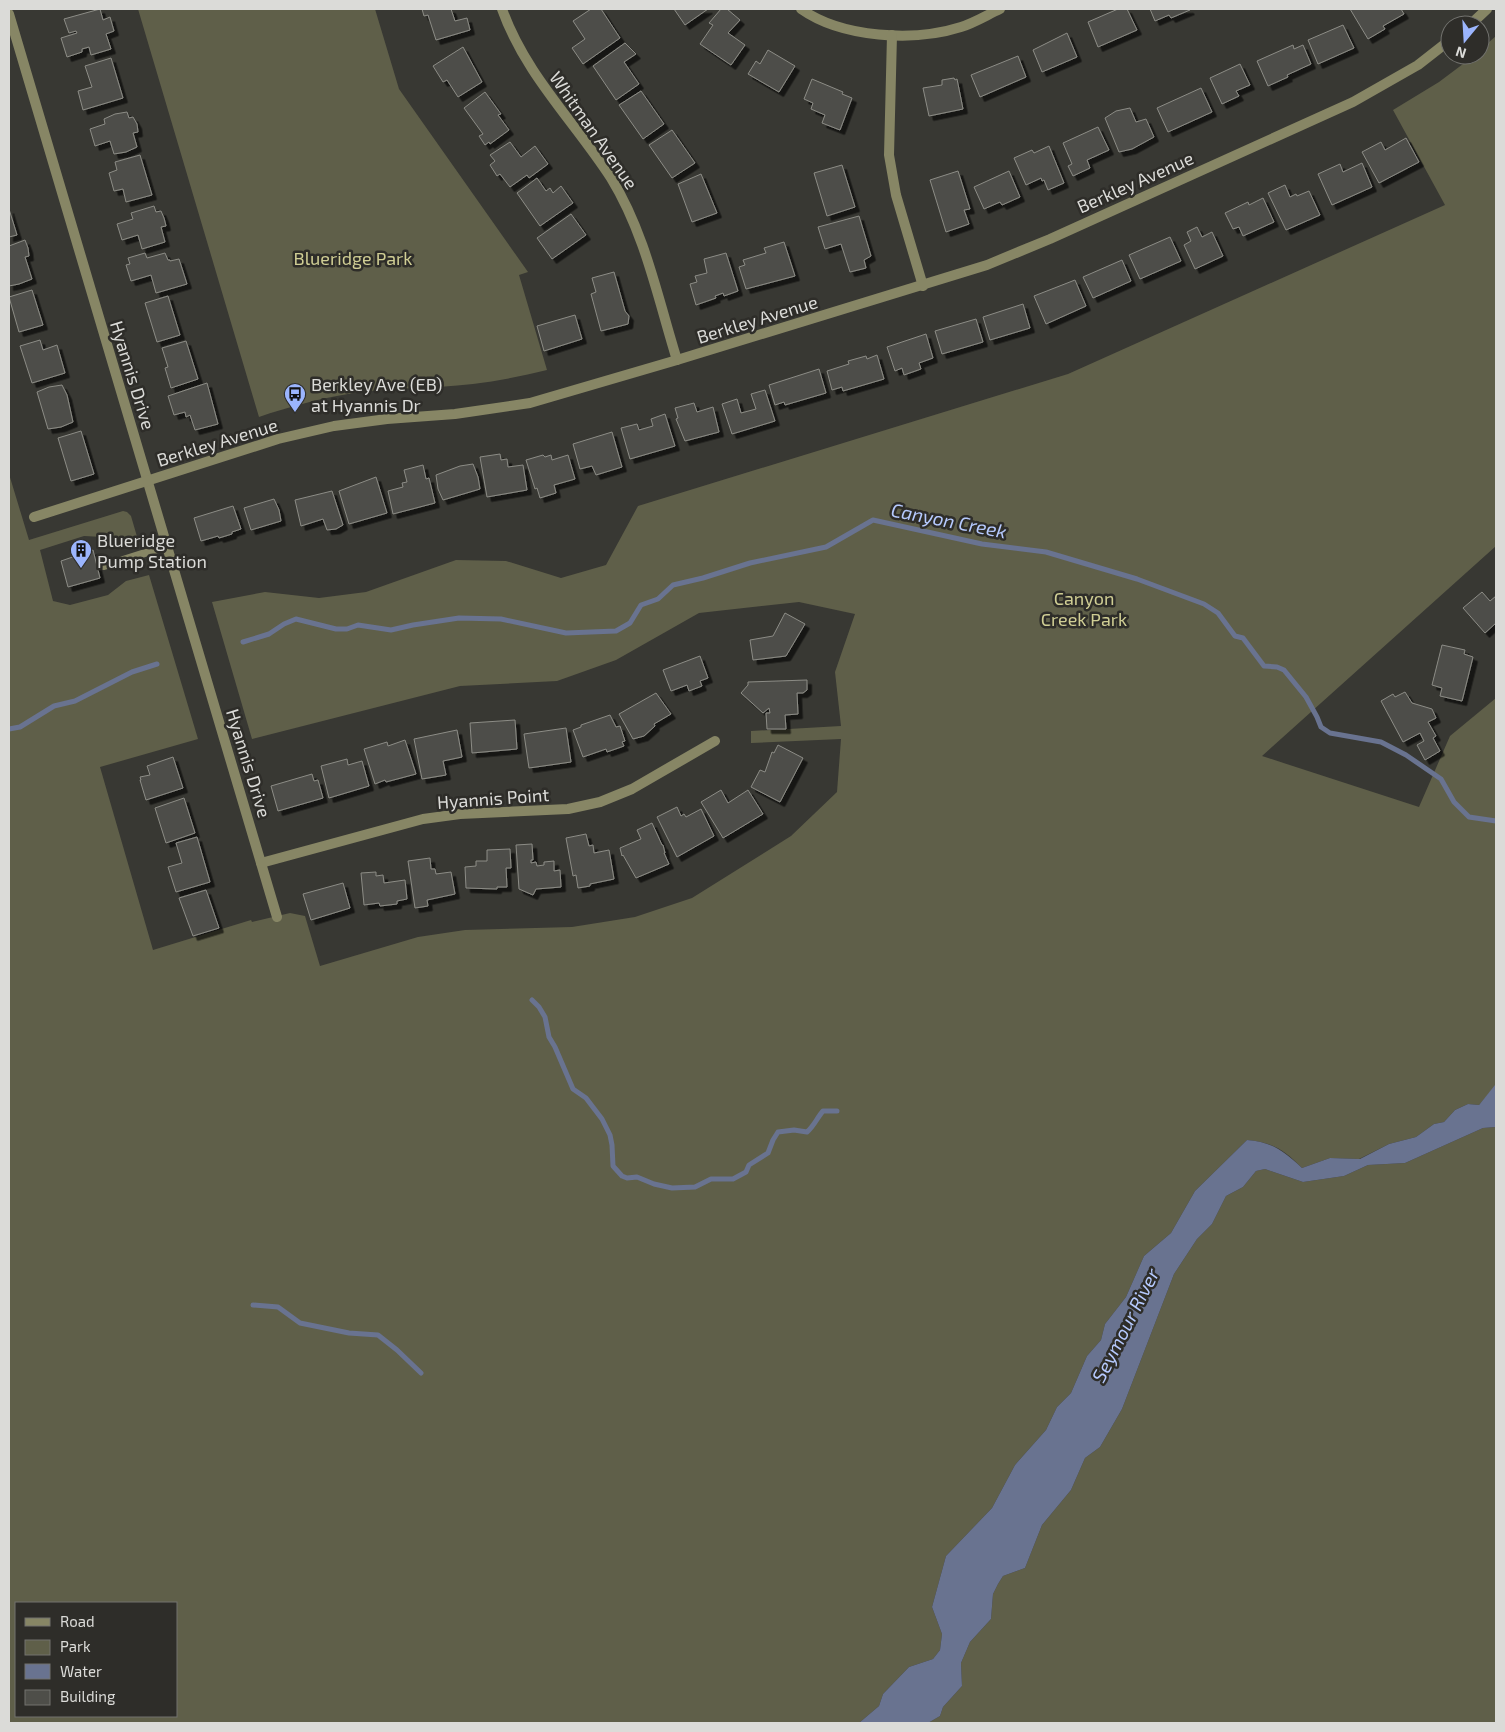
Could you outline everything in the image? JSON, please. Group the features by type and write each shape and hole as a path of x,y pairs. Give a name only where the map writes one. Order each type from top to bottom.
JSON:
{"street":[{"name":"Whitman Avenue","path":"502,9 509,28 527,61 610,178 626,205 638,232 677,360"},
{"path":"801,9 808,14 838,26 892,35 932,33 962,27 1000,9"},
{"name":"Hyannis Drive","path":"9,14 277,917"},
{"path":"892,35 889,155 896,195 923,286"},
{"name":"Berkley Avenue","path":"34,517 278,439 334,426 454,414 530,403 923,286 986,265 1040,243 1352,102 1418,64 1440,48"},
{"name":"Hyannis Point","path":"262,863 423,819 460,814 568,809 600,802 632,789 715,741"}],"lane":[{"path":"104,566 167,546"}],"green space":[{"name":"Blueridge Park","path":"138,9 375,9 399,89 528,272 519,275 547,370 473,384 379,390 348,394 326,398 259,417"},
{"name":"Canyon Creek Park","path":"1496,36 1496,546 1262,756 1419,807 1450,736 1496,698 1496,1085 1479,1105 1468,1104 1455,1110 1444,1122 1434,1124 1416,1137 1389,1144 1359,1159 1330,1158 1302,1168 1290,1156 1278,1148 1247,1140 1195,1191 1171,1233 1144,1256 1126,1297 1105,1324 1101,1340 1087,1356 1071,1393 1057,1407 1046,1430 1015,1465 992,1508 946,1556 932,1607 942,1634 940,1650 933,1659 909,1667 883,1694 879,1706 859,1723 9,1723 9,474 29,540 123,511 131,516 138,540 118,547 103,537 84,536 40,550 53,601 70,605 108,595 126,581 149,575 198,739 100,767 153,950 251,920 252,922 290,913 305,916 320,966 418,937 465,930 572,927 635,917 692,898 791,836 837,792 841,739 751,743 751,731 841,726 835,672 855,614 799,602 699,613 616,660 557,681 460,686 252,739 212,602 265,592 319,598 366,592 456,560 506,561 561,578 606,565 638,506 1068,374 1445,205 1393,110 1439,82 1462,65 1490,65 1490,41"},
{"path":"1496,1127 1496,1722 928,1723 940,1716 943,1707 962,1686 961,1663 970,1642 991,1619 993,1594 998,1584 1003,1576 1025,1568 1042,1525 1071,1490 1085,1458 1100,1447 1122,1409 1174,1274 1197,1239 1212,1224 1226,1196 1243,1187 1256,1171 1265,1169 1303,1182 1344,1176 1368,1165 1405,1163 1483,1128"}],"water":[{"name":"Seymour River","path":"1495,1085 1496,1127 1483,1128 1405,1163 1368,1165 1344,1176 1303,1182 1265,1169 1256,1171 1243,1187 1226,1196 1212,1224 1197,1239 1174,1274 1122,1409 1100,1447 1085,1458 1071,1490 1042,1525 1025,1568 1003,1576 998,1584 993,1594 991,1619 970,1642 961,1663 962,1686 943,1707 940,1716 928,1723 859,1723 879,1706 883,1694 909,1667 933,1659 940,1650 942,1634 932,1607 946,1556 992,1508 1015,1465 1046,1430 1057,1407 1071,1393 1087,1356 1101,1340 1105,1324 1126,1297 1144,1256 1171,1233 1195,1191 1247,1140 1277,1148 1302,1168 1330,1158 1360,1159 1389,1144 1416,1137 1434,1124 1444,1122 1455,1110 1468,1104 1479,1105"}],"building":[{"path":"100,9 103,20 110,17 114,31 106,34 111,49 91,55 89,47 82,49 82,52 67,57 61,38 77,33 76,31 69,33 64,19"},
{"path":"422,9 451,9 455,21 467,18 470,30 436,40 428,15 424,16"},
{"path":"591,9 601,9 620,38 583,64 572,48 585,39 573,21"},
{"path":"674,9 708,9 685,25"},
{"path":"721,9 727,9 740,20 728,33 745,45 731,65 700,44 713,25 709,23"},
{"path":"1118,9 1127,9 1137,30 1098,47 1088,22"},
{"path":"1150,9 1190,10 1171,18 1169,15 1155,21"},
{"path":"1350,9 1401,9 1404,14 1383,26 1385,29 1368,39"},
{"path":"1343,25 1354,48 1318,64 1308,40"},
{"path":"1067,33 1077,57 1042,72 1033,50"},
{"path":"625,43 636,54 624,62 639,84 616,100 593,66"},
{"path":"1293,45 1294,49 1303,45 1311,64 1268,86 1257,61"},
{"path":"463,47 482,82 458,97 447,80 443,82 433,66"},
{"path":"768,50 795,66 779,92 748,74 756,61 760,64"},
{"path":"1018,56 1026,77 980,97 971,75"},
{"path":"111,58 123,98 83,110 78,91 92,87 85,66"},
{"path":"1240,64 1250,85 1236,91 1239,96 1222,104 1210,78"},
{"path":"954,78 955,80 957,79 963,109 929,116 923,88 942,85 942,80"},
{"path":"812,79 843,92 842,94 852,98 840,130 822,123 825,115 811,109 813,103 804,99"},
{"path":"1201,88 1212,112 1168,132 1157,108"},
{"path":"641,91 664,124 643,139 619,105"},
{"path":"485,92 501,114 498,115 509,130 490,144 489,142 485,145 479,136 483,134 464,108"},
{"path":"1130,108 1136,122 1146,119 1154,137 1132,149 1119,152 1105,118 1116,111"},
{"path":"127,112 129,118 133,117 137,124 138,132 133,133 137,147 126,152 114,154 110,141 95,146 90,129 105,124 104,119 115,114"},
{"path":"1098,127 1109,150 1087,160 1090,168 1073,176 1068,166 1072,164 1063,143"},
{"path":"672,130 695,163 672,178 649,145"},
{"path":"1406,138 1419,162 1379,183 1362,152 1381,142 1385,150"},
{"path":"510,142 521,157 535,146 548,164 529,178 527,175 510,187 500,174 497,176 490,165 495,161 490,155"},
{"path":"1049,146 1064,183 1048,190 1044,180 1042,181 1041,178 1026,185 1014,158 1032,150 1034,153"},
{"path":"140,155 152,195 126,202 123,189 114,191 109,173 117,170 115,162"},
{"path":"1362,163 1372,187 1332,205 1318,174 1340,164 1343,172"},
{"path":"842,165 855,207 827,216 814,173"},
{"path":"958,171 970,209 964,210 969,224 946,232 930,180"},
{"path":"1009,171 1020,197 1002,205 1000,202 984,209 974,187"},
{"path":"701,174 717,213 692,222 678,184"},
{"path":"537,178 546,191 550,188 553,193 561,186 573,203 540,226 517,193"},
{"path":"1285,185 1290,197 1309,191 1320,215 1286,230 1268,193"},
{"path":"1263,198 1274,222 1243,236 1239,227 1233,229 1225,213 1248,202 1249,205"},
{"path":"154,206 156,212 161,211 164,218 166,226 161,227 165,242 142,249 138,235 122,240 117,224 133,219 131,213"},
{"path":"9,209 17,235 9,237"},
{"path":"571,214 586,235 552,259 537,238"},
{"path":"859,216 871,256 864,260 866,268 850,272 841,244 825,249 818,227"},
{"path":"1197,227 1202,237 1212,232 1223,256 1195,269 1184,245 1191,241 1187,232"},
{"path":"1170,237 1181,261 1140,279 1129,255"},
{"path":"25,240 29,256 25,257 32,279 9,286 9,246"},
{"path":"784,242 795,276 746,289 739,267 745,265 743,260 766,253 764,248"},
{"path":"145,253 147,258 165,253 170,261 179,259 187,284 156,293 151,275 131,281 126,265 130,264 128,258"},
{"path":"726,253 738,291 724,296 723,293 715,296 716,298 696,305 690,284 697,282 695,276 707,273 704,259"},
{"path":"1122,260 1131,281 1093,298 1083,277"},
{"path":"614,272 625,311 629,316 628,324 601,331 591,294 596,292 592,278"},
{"path":"1075,280 1086,306 1046,324 1034,296"},
{"path":"32,290 43,325 19,332 9,297"},
{"path":"168,296 180,335 157,342 145,303"},
{"path":"1023,304 1030,328 990,340 983,317"},
{"path":"575,315 582,339 544,351 537,326"},
{"path":"976,319 983,342 942,354 935,331"},
{"path":"926,334 933,358 919,363 921,369 904,375 902,368 895,371 887,347"},
{"path":"40,340 43,350 57,345 65,373 32,383 20,346"},
{"path":"186,341 198,379 171,388 165,368 168,367 162,348"},
{"path":"877,355 884,379 843,391 842,387 832,390 827,371 849,364 848,361 866,356 867,359"},
{"path":"819,369 826,393 785,405 784,402 775,405 769,385"},
{"path":"207,383 218,424 195,430 190,415 186,417 185,412 174,415 168,396"},
{"path":"62,385 67,395 73,422 61,427 48,429 37,392 49,387"},
{"path":"765,390 775,421 732,434 722,404 737,399 741,413 756,409 751,394"},
{"path":"694,403 697,412 713,407 719,432 685,441 676,419 678,418 675,408"},
{"path":"665,414 675,446 630,459 621,428 637,424 639,430 653,426 651,419"},
{"path":"81,431 94,474 71,481 58,438"},
{"path":"612,432 622,467 596,475 592,466 580,469 573,444"},
{"path":"500,454 501,460 507,459 508,467 523,465 527,490 487,497 480,457"},
{"path":"543,455 545,457 551,455 552,460 568,455 575,479 554,485 556,493 540,498 537,488 535,489 526,460"},
{"path":"473,464 480,489 443,500 438,489 436,475 460,466"},
{"path":"423,465 426,479 429,478 435,503 393,514 388,491 403,487 402,483 407,482 404,470"},
{"path":"376,477 387,513 349,524 339,491"},
{"path":"332,491 343,525 336,529 327,530 323,519 301,526 295,500"},
{"path":"274,499 281,521 251,530 244,508"},
{"path":"233,506 241,529 219,538 218,536 201,541 194,518"},
{"name":"Blueridge Pump Station","path":"93,550 100,578 68,587 61,561"},
{"path":"1482,592 1490,601 1496,596 1496,623 1485,633 1463,608"},
{"path":"785,613 805,624 786,656 753,660 750,640 773,636"},
{"path":"1442,645 1465,650 1464,654 1473,657 1462,701 1440,696 1442,688 1432,685"},
{"path":"700,656 708,678 700,681 702,686 689,691 687,685 671,691 663,670"},
{"path":"807,680 807,690 803,693 797,693 798,714 785,715 786,729 767,729 766,713 770,713 769,708 763,713 741,693 748,685 748,682"},
{"path":"1405,692 1412,703 1432,709 1436,718 1428,722 1436,736 1433,738 1440,751 1425,760 1417,745 1424,741 1420,733 1403,742 1381,701 1393,694 1395,697"},
{"path":"656,693 671,714 654,724 655,726 644,736 633,739 619,714"},
{"path":"610,715 616,727 620,726 625,741 622,742 624,746 607,752 606,749 583,757 573,730 581,727 581,725"},
{"path":"515,720 517,749 472,753 470,723"},
{"path":"566,728 571,762 529,768 524,734"},
{"path":"457,730 462,757 443,761 446,775 422,779 414,739"},
{"path":"405,740 416,774 386,782 385,780 375,784 364,749 387,742 388,746"},
{"path":"778,745 803,758 780,802 751,787 760,770 765,772 772,752 774,753"},
{"path":"173,757 183,788 146,800 140,777 150,775 147,766"},
{"path":"347,759 348,765 362,761 369,786 329,798 321,766"},
{"path":"312,774 314,781 318,780 323,798 278,811 271,786"},
{"path":"721,790 728,803 748,790 763,814 723,838 701,802"},
{"path":"184,798 195,833 166,843 155,808"},
{"path":"677,807 681,816 684,814 686,817 701,809 714,836 677,857 657,817"},
{"path":"652,823 663,845 669,864 636,878 622,856 620,848 641,839 637,830"},
{"path":"586,834 589,846 593,845 594,853 609,850 614,879 578,888 576,875 573,876 566,838"},
{"path":"197,837 210,882 176,892 168,867 182,863 176,843"},
{"path":"532,844 533,860 531,860 531,863 536,862 537,866 544,865 544,862 554,861 554,871 560,870 561,887 536,889 533,895 519,889 516,845"},
{"path":"510,849 511,868 506,868 507,887 497,887 497,889 466,888 465,867 476,866 476,861 487,861 487,850"},
{"path":"430,858 431,869 435,869 436,874 451,872 455,894 427,900 428,906 415,908 408,861"},
{"path":"376,872 376,876 383,875 384,883 405,880 407,899 397,901 397,904 380,906 379,903 364,905 361,873"},
{"path":"343,883 350,908 311,920 303,894"},
{"path":"206,890 219,928 193,936 179,898"}],"waterway":[{"name":"Canyon Creek","path":"243,642 269,634 296,619 336,629 347,629 358,625 391,630 459,618 501,619 566,633 616,631 630,623 641,605 658,599 673,585 703,578 750,563 826,547 873,520 982,544 1046,552 1137,579 1204,604 1218,613 1235,636 1243,638 1264,666 1277,667 1284,670 1306,697 1321,727 1330,733 1381,742 1406,755 1441,779 1454,802 1469,817 1496,821"},
{"name":"Canyon Creek","path":"9,729 20,727 54,706 75,701 132,672 157,664"},
{"path":"532,1000 545,1017 549,1037 573,1089 586,1098 602,1119 610,1135 613,1166 622,1176 627,1178 637,1177 654,1184 672,1188 695,1187 711,1179 733,1179 746,1172 749,1165 768,1153 778,1132 794,1130 807,1132 823,1111 837,1111"},
{"path":"253,1305 278,1307 300,1323 349,1333 378,1335 421,1373"}],"place":[{"name":"Berkley Ave (EB) at Hyannis Dr","path":"295,413"},
{"name":"Blueridge Pump Station","path":"81,569"}]}
